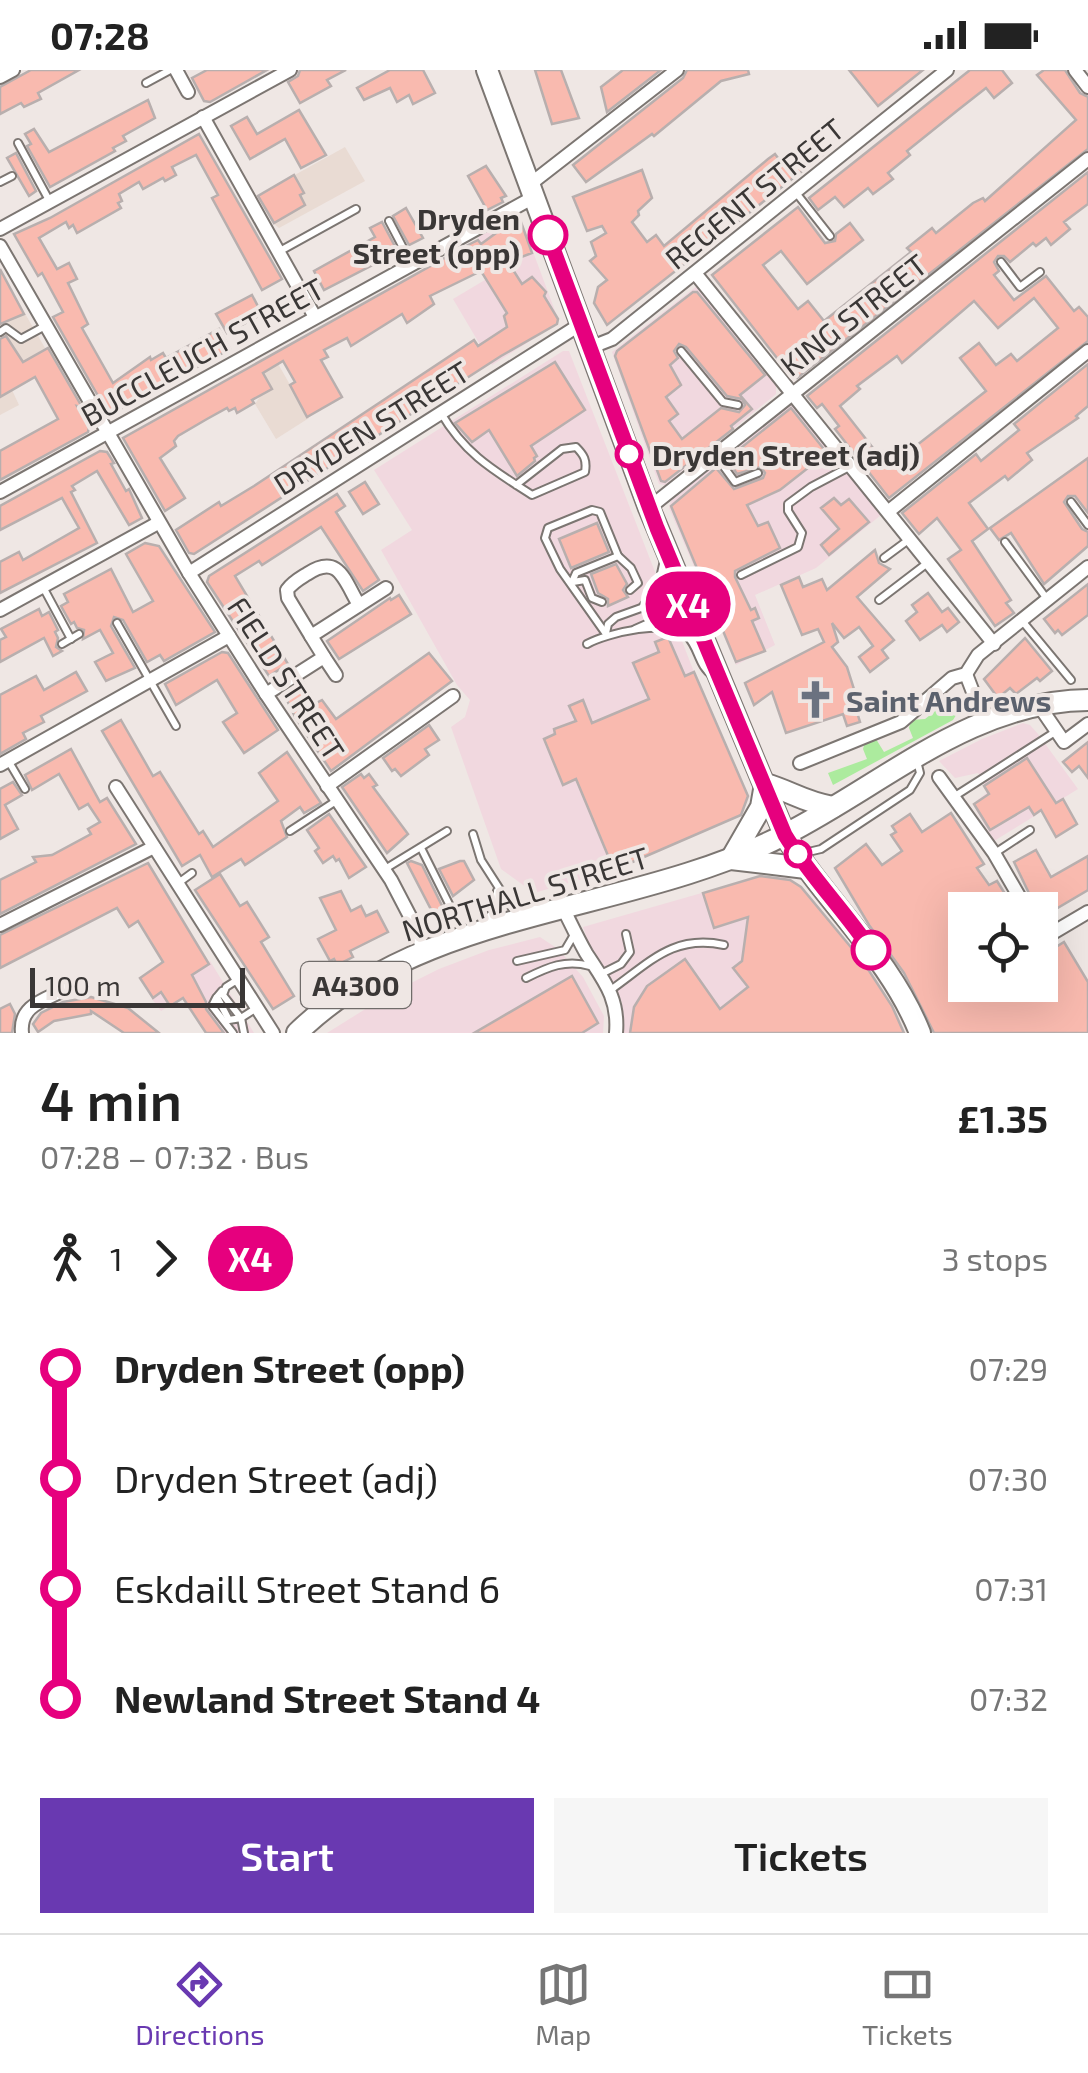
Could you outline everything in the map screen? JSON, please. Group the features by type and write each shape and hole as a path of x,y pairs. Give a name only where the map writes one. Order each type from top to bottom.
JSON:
{"main road":[{"path":"486,70 649,508 785,835 860,933 920,1033"},
{"name":"A4300","path":"785,835 916,757 984,722 1038,704 1088,700"},
{"path":"765,784 782,788 797,799 833,807"},
{"path":"765,784 761,807 731,858 802,861"},
{"name":"NORTHALL STREET","path":"302,1031 342,994 423,951 671,881 785,835"}],"street":[{"path":"0,77 12,70"},
{"path":"173,70 188,92"},
{"path":"0,229 290,70"},
{"name":"BUCCLEUCH STREET","path":"0,492 411,263 531,191 678,70"},
{"name":"REGENT STREET","path":"589,348 612,338 947,70"},
{"path":"1075,70 1088,87"},
{"path":"203,117 315,317"},
{"name":"KING STREET","path":"649,508 715,455 750,419 792,393 988,244 1088,159"},
{"name":"FIELD STREET","path":"0,246 188,573 384,869 423,951"},
{"path":"695,273 994,644"},
{"name":"DRYDEN STREET","path":"188,573 581,324"},
{"path":"890,512 1088,352"},
{"path":"0,610 158,523"},
{"path":"336,675 288,598 287,590 320,565 331,565 359,605"},
{"path":"800,764 901,722 952,678 966,674 978,656 1088,567"},
{"path":"311,636 386,588"},
{"path":"2,764 229,636"},
{"path":"266,694 324,656"},
{"path":"966,674 984,722"},
{"path":"327,786 453,696"},
{"path":"1038,704 1064,742 1088,724"},
{"path":"938,777 955,796 1016,892"},
{"path":"116,787 274,1033"},
{"path":"0,925 154,848"},
{"path":"564,910 612,989 618,1012 616,1033"},
{"path":"1058,927 1088,912"},
{"path":"22,1033 23,1015 28,1008 66,989"}],"lane":[{"path":"146,83 173,70"},
{"path":"18,143 50,202"},
{"path":"0,182 12,176"},
{"path":"796,192 830,236"},
{"path":"279,252 356,209"},
{"path":"388,222 411,263"},
{"path":"1001,262 1020,288 1040,272"},
{"path":"0,332 6,328 21,339 45,326"},
{"path":"681,351 723,402 738,405"},
{"path":"440,412 470,454 532,496 579,476 585,472 587,463 576,447 562,449 516,485"},
{"path":"715,455 736,482 758,473"},
{"path":"741,575 798,547 802,533 788,511 788,504 850,466"},
{"path":"1071,502 1088,526"},
{"path":"606,634 560,569 545,538 548,528 592,510 600,512 618,556 637,578 630,590"},
{"path":"884,558 911,538"},
{"path":"1005,542 1048,600"},
{"path":"642,608 661,579 665,548"},
{"path":"572,582 576,573 618,556"},
{"path":"879,600 930,562"},
{"path":"572,582 585,580 592,598 602,602"},
{"path":"43,587 75,637 62,644"},
{"path":"606,634 608,624 616,617 686,599"},
{"path":"631,631 686,599"},
{"path":"1022,621 1071,680"},
{"path":"118,623 176,726"},
{"path":"588,644 606,634 678,630 690,638 704,670 720,681"},
{"path":"955,796 1056,732"},
{"path":"802,861 910,790 920,773 916,757"},
{"path":"2,764 26,790"},
{"path":"290,831 337,800"},
{"path":"994,854 1030,830"},
{"path":"384,869 446,831"},
{"path":"473,834 481,860 520,922"},
{"path":"422,848 455,916"},
{"path":"177,884 192,873"},
{"path":"464,938 497,909 496,885"},
{"path":"517,962 565,950 576,932"},
{"path":"526,978 570,962 599,971 621,964 630,952 626,934"},
{"path":"612,989 674,946 695,941 724,945"},
{"path":"237,980 219,994 229,1020 244,1033"},
{"path":"234,1021 256,1009"},
{"path":"233,1033 234,1021"}],"shaded area":[{"path":"345,147 365,181 279,228 273,223 257,196"},
{"path":"519,214 558,319 557,324 492,365 453,299 510,265 488,255 478,237"},
{"path":"697,286 776,385 776,394 665,485 659,484 612,352"},
{"path":"13,293 45,348 23,362 32,379 12,390 19,405 0,415 0,299"},
{"path":"563,351 569,351 694,672 748,796 741,814 614,870 534,893 501,869 451,727 465,717 470,700 457,685 381,550 412,530 374,470"},
{"path":"273,355 309,418 276,439 255,404 269,383 263,373"},
{"path":"792,403 881,515 816,568 755,595 775,645 736,665 669,508 671,501"},
{"path":"1023,723 1038,734 1078,789 994,841 976,810 976,801 988,792 978,773 955,778 939,761"},
{"path":"761,876 786,878 801,887 865,964 904,1033 622,1033 622,1003 591,950 583,927"},
{"path":"540,937 558,949 583,977 604,1016 603,1033 327,1033 439,969 489,950"},
{"path":"210,961 254,1033 206,1033 183,998 161,1011 152,999"}],"green space":[{"path":"956,695 960,699 953,720 833,785 828,773 867,759 865,742 876,739 884,752 913,738 911,720 925,719"}],"building":[{"path":"31,70 79,70 38,93 41,99 24,107 21,103 0,114 0,87"},
{"path":"207,70 267,70 210,102 204,101 192,78"},
{"path":"300,70 346,70 327,80 331,86 300,103 288,82"},
{"path":"390,70 423,70 435,93 413,104 409,95 397,102 390,88 364,100 357,88"},
{"path":"535,70 561,70 579,118 552,124"},
{"path":"623,70 661,70 607,112 601,87"},
{"path":"687,70 748,70 749,74 721,81 654,136 586,182 573,165 683,78"},
{"path":"849,70 923,70 878,106"},
{"path":"970,70 1002,70 1012,83 994,98 986,88 958,110 907,151 910,155 888,173 893,179 873,194 868,188 844,207 835,197 818,210 809,198"},
{"path":"1044,70 1065,70 1080,93 1088,97 1088,149 797,378 791,376 712,275 798,207 825,243 835,241 836,234 850,223 863,240 807,284 781,251 763,265 798,309 808,301 824,321 911,252 907,248 932,228 936,233 973,203 983,198 985,201 1076,120 1037,75"},
{"path":"148,100 155,118 123,136 126,141 113,148 115,151 50,187 27,146 31,144 25,134 34,129 49,152"},
{"path":"299,110 326,155 301,168 285,139 250,159 231,126 247,117 257,134"},
{"path":"199,134 282,279 262,290 212,198 218,195 196,155 172,167 176,175 165,181 163,178 143,189 139,182 119,194 121,208 77,233 66,222 39,238 57,269 69,263 77,279 68,283 88,324 82,328 113,383 150,357 151,360 163,353 166,358 219,329 230,349 109,415 53,317 63,312 14,234 50,218"},
{"path":"813,138 825,153 607,325 594,303 598,287 607,280 590,261 596,256 591,242 606,233 602,226 587,231 573,197 642,170 652,198 632,222 647,242 656,235 664,246 768,159 775,154 781,162"},
{"path":"16,153 36,191 29,196 7,158"},
{"path":"486,166 506,196 501,198 503,202 487,210 468,176"},
{"path":"1088,172 1088,204 1064,222 1070,229 1051,245 1046,238 1036,246 1033,243 1010,262 998,256 994,262 999,271 994,275 1014,300 1046,276 1074,311 1079,307 1088,317 1088,341 889,498 835,429 839,426 822,404 817,408 807,396","holes":["1034,298 1058,328 1017,361 1011,354 996,365 979,343 960,358 986,391 912,449 908,443 884,462 840,406 860,389 857,386 897,356 902,363 974,301 998,328"]},
{"path":"294,175 304,193 300,195 305,205 274,223 258,196"},
{"path":"406,208 423,238 409,245 393,216"},
{"path":"514,220 521,222 532,253 508,262 522,284 532,277 546,292 544,296 558,319 557,324 194,554 189,553 176,530 219,502 221,506 254,486 474,340 478,346 507,327 507,313 481,271 430,296 434,304 407,323 402,314 351,346 347,338 324,350 328,357 321,360 342,397 307,417 290,385 295,382 283,361 263,373 272,389 237,413 235,408 227,408 178,436 176,446 160,458 185,498 165,511 123,438 468,245 478,240 481,244"},
{"path":"382,222 398,252 324,290 314,271 375,237 370,228"},
{"path":"0,269 24,314 0,324"},
{"path":"697,292 765,375 740,395 752,409 731,426 733,429 665,482 661,481 615,356","holes":["679,344 686,347 727,396 742,399 745,405 739,412 721,408 682,439 669,421 678,414 666,397 681,385 670,365 678,358 674,351"]},
{"path":"252,295 262,314 227,333 216,314"},
{"path":"6,336 23,362 48,348 89,427 88,432 0,480 0,451 58,419 35,377 0,397 0,339"},
{"path":"555,362 585,410 531,446 537,456 535,461 517,476 489,430 472,442 455,423"},
{"path":"1088,364 1088,406 1078,418 1027,453 1032,460 1008,480 1005,476 969,503 988,529 972,541 1011,600 1006,603 1014,613 995,626 948,559 961,550 937,518 919,534 902,513 976,454 981,461 1019,430 1014,424"},
{"path":"791,408 827,453 780,490 747,505 758,526 768,522 780,548 735,571 751,610 755,608 759,618 752,621 765,651 736,662 671,506 716,468 734,489 763,478 761,467 737,474 727,459"},
{"path":"100,451 107,452 114,463 111,464 126,491 129,489 142,518 129,525 97,471 72,486 75,490 71,492 97,543 0,593 0,562 19,552 23,560 79,528 62,498 0,530 0,506"},
{"path":"1088,458 1088,513 1075,496 1068,496 1064,502 1088,532 1088,546 1044,584 1011,533 999,540 990,528"},
{"path":"365,482 379,504 363,514 349,492"},
{"path":"337,494 345,506 336,512 379,580 363,591 321,527 262,565 259,561 235,576 288,664 269,676 207,582 209,576"},
{"path":"834,498 841,505 849,499 869,522 829,555 821,545 839,529 821,508"},
{"path":"597,523 609,552 571,568 559,539"},
{"path":"145,543 159,546 215,632 164,661 160,655 147,662 123,620 114,617 111,626 135,668 106,681 95,662 113,653 100,630 83,639 84,630 74,622 71,624 61,606 68,602 64,594 111,569 133,612 153,601 126,554"},
{"path":"875,550 879,563 890,569 857,597 894,640 882,650 888,658 870,672 859,657 873,646 859,627 844,638 832,623 838,642 832,647 847,667 860,708 856,709 860,722 847,726 843,714 786,733 772,692 754,705 745,683 824,642 818,629 802,635 781,585 799,577 803,587 822,579 827,590"},
{"path":"616,564 627,584 623,590 628,597 608,606 608,599 598,593 591,574"},
{"path":"1088,584 1088,615 1062,635 1058,630 1055,633 1044,619"},
{"path":"928,593 942,612 948,608 959,622 947,632 942,625 920,640 906,621 917,612 912,605"},
{"path":"399,595 411,614 339,659 327,641"},
{"path":"39,609 42,616 49,612 58,630 56,647 62,651 53,656 44,638 0,662 0,640 6,637 1,629"},
{"path":"668,637 685,676 694,672 748,796 741,815 614,870 576,779 563,785 544,739 555,734 554,729 576,721 569,706 583,700 592,723 649,699 633,663 659,652 655,642"},
{"path":"1025,638 1052,671 1016,694 1010,688 998,698 984,679"},
{"path":"222,652 228,653 278,730 244,753 223,722 237,713 217,680 176,705 165,684"},
{"path":"429,653 452,681 331,771 284,694 303,682 316,703 322,700 336,719"},
{"path":"76,672 87,691 41,716 44,722 23,733 26,739 0,754 0,695 36,676 44,690"},
{"path":"121,720 153,776 160,772 199,834 203,831 213,847 278,801 259,773 287,752 321,803 304,813 300,807 281,821 287,837 245,865 241,859 212,877 200,855 182,866 102,731"},
{"path":"429,725 439,740 425,749 429,755 401,776 395,769 392,771 383,758"},
{"path":"1088,742 1088,778 1079,766 1072,772 1063,762"},
{"path":"71,749 100,802 107,798 136,844 0,914 0,880 36,862 33,857 52,855 91,834 88,829 100,822 88,804 79,809 59,774 32,790 25,775"},
{"path":"1027,758 1056,803 1063,799 1077,824 1056,837 1041,810 1034,815 1029,807 990,830 974,804 989,794 984,786"},
{"path":"361,774 364,778 369,774 377,785 373,787 408,834 387,853 342,787"},
{"path":"13,782 22,795 5,805 18,829 0,839 0,789"},
{"path":"951,813 984,864 977,868 989,885 997,881 1004,892 948,892 948,1002 1058,1002 1058,946 1064,942 1088,982 1088,1033 934,1033 904,973 835,868 866,844 882,865 902,851 891,835 896,832 892,826 910,814 922,832"},
{"path":"329,814 366,867 349,878 339,859 336,861 333,856 323,863 307,830"},
{"path":"1036,850 1051,877 1088,856 1088,890 1058,908 1058,892 1028,892 1014,862"},
{"path":"464,861 474,880 453,896 439,869"},
{"path":"148,863 209,964 192,975 206,1009 224,1033 206,1033 183,998 170,1006 161,992 153,998 140,978 163,962 138,921 129,927 117,908 0,968 0,935"},
{"path":"407,863 422,865 447,916 437,921"},
{"path":"220,874 240,906 247,902 269,937 261,942 294,996 273,1009 195,890"},
{"path":"760,876 790,880 801,887 864,963 904,1033 630,1033 634,1007 647,986 685,959 720,1009 748,987 733,968 742,961 748,917 714,928 703,893"},
{"path":"341,891 351,911 361,906 366,916 377,911 388,932 350,951 353,957 337,965 334,959 330,961 318,939 336,930 320,898"},
{"path":"572,976 598,1023 582,1033 474,1033"},
{"path":"91,997 128,1008 159,1033 124,1033 91,1011 54,1021 38,1032 33,1024 41,1013 63,1002"},
{"path":"10,1004 15,1014 12,1033 0,1033 0,1009"}],"bus line":[{"name":"X4","path":"548,235 657,528 785,835 871,950"}],"place":[{"name":"Dryden Street (opp)","path":"548,235"},
{"name":"Dryden Street (adj)","path":"629,454"},
{"name":"Saint Andrews","path":"816,700"}]}
